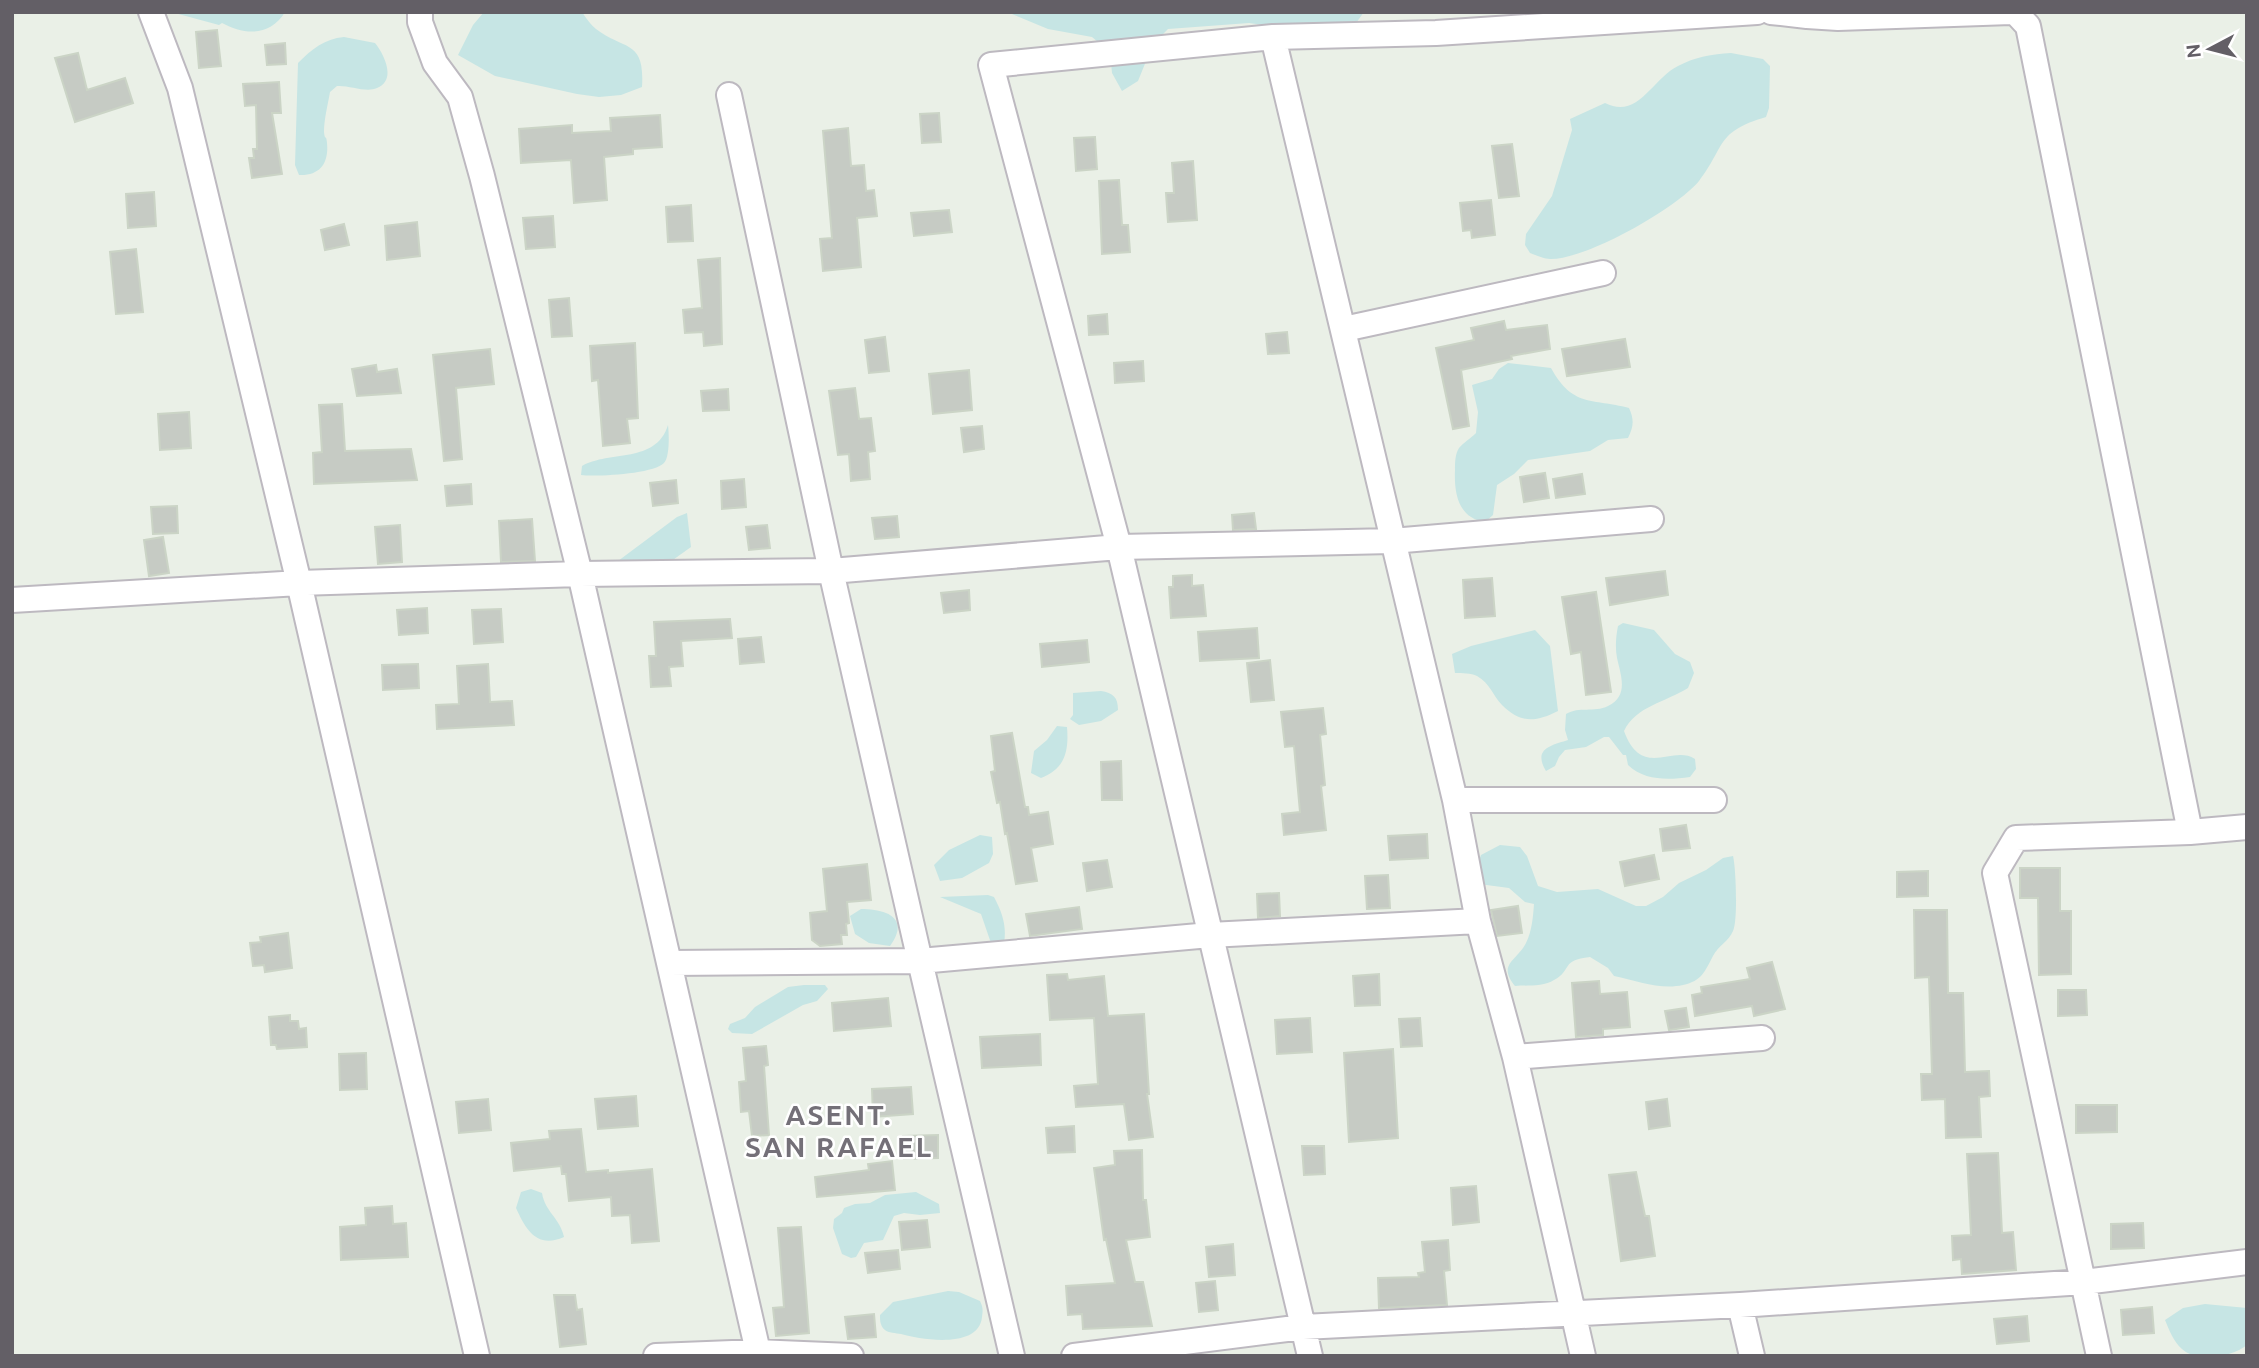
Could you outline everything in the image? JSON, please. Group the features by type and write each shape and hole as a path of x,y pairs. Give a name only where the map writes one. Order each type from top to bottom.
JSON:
{"street":[{"path":"152,12 180,88 299,583 477,1356"},
{"path":"421,12 420,22 435,63 460,97 482,176 580,574 758,1354"},
{"path":"1310,1356 1119,547 991,65 1437,23 1757,12"},
{"path":"1770,12 1838,18 2013,12 2028,26 2190,832"},
{"path":"1273,37 1455,800 1478,921 1516,1057 1583,1356"},
{"path":"729,95 831,571 1012,1356"},
{"path":"1344,329 1603,273"},
{"path":"12,600 299,583 580,574 831,571 1119,547 1392,541 1651,519"},
{"path":"1455,800 1714,800"},
{"path":"2099,1356 1995,873 2016,838 2190,832 2247,827"},
{"path":"669,963 920,961 1210,935 1478,921"},
{"path":"1516,1057 1762,1038"},
{"path":"1074,1356 1303,1327 1740,1305 2084,1282 2247,1262"},
{"path":"1740,1305 1752,1356"},
{"path":"656,1356 850,1356"}],"shaded area":[{"path":"171,12 285,12 272,26 264,30 248,31"},
{"path":"484,12 582,12 596,29 636,53 642,72 642,87 621,95 599,97 495,76 458,55 473,25"},
{"path":"1007,12 1364,12 1351,30 1291,29 1249,23 1168,29 1153,44 1138,81 1122,91 1112,73 1110,52 1092,37 1048,29"},
{"path":"344,37 375,43 385,60 388,73 383,84 377,88 337,86 330,92 324,127 327,140 325,162 318,171 299,175 295,165 298,63 319,46"},
{"path":"1731,53 1763,59 1770,66 1769,108 1766,117 1738,128 1730,135 1699,181 1672,205 1652,218 1607,242 1566,257 1548,259 1530,253 1525,245 1526,234 1552,196 1572,130 1570,119 1605,103 1617,107 1627,106 1644,96 1678,66 1704,56"},
{"path":"1508,363 1551,368 1567,390 1576,396 1629,408 1632,426 1628,438 1608,440 1590,451 1528,460 1514,474 1497,485 1493,515 1485,522 1476,520 1463,510 1455,487 1456,459 1459,448 1476,433 1478,412 1472,385 1492,379 1499,369"},
{"path":"668,425 667,456 664,463 658,467 624,474 581,475 582,466 593,461 643,451 653,446"},
{"path":"687,513 691,547 656,572 618,561 677,517"},
{"path":"1623,623 1654,630 1675,654 1690,662 1694,673 1688,688 1644,710 1624,731 1631,746 1639,754 1658,758 1677,755 1695,759 1696,769 1690,777 1665,779 1642,774 1628,765 1626,755 1623,755 1609,737 1586,747 1565,750 1555,766 1546,771 1542,763 1541,757 1546,749 1568,740 1565,730 1566,714 1576,710 1603,708 1619,697 1622,685 1616,642 1618,626"},
{"path":"1535,630 1550,646 1558,711 1536,719 1516,716 1502,705 1477,676 1455,673 1452,654 1471,646"},
{"path":"1101,691 1114,696 1118,710 1101,721 1079,725 1070,719 1073,715 1073,693"},
{"path":"1057,726 1067,727 1064,758 1055,770 1041,778 1031,773 1034,751 1047,740"},
{"path":"980,835 992,837 993,854 989,863 962,878 940,881 934,865 949,850"},
{"path":"1500,845 1520,847 1527,856 1538,886 1557,892 1598,889 1636,906 1646,906 1663,897 1679,883 1723,858 1733,856 1736,917 1733,931 1715,952 1702,975 1683,985 1658,986 1614,976 1608,968 1590,957 1574,960 1560,976 1550,982 1515,986 1510,979 1508,967 1528,938 1534,904 1525,902 1509,888 1479,884 1477,865 1481,855"},
{"path":"940,897 994,897 997,903 1005,931 1004,943 992,946 981,914"},
{"path":"861,909 886,913 896,922 896,936 890,946 869,943 855,934 850,916"},
{"path":"825,985 828,989 817,1001 803,1005 752,1034 732,1033 728,1029 730,1024 745,1018 755,1007 788,987"},
{"path":"531,1189 542,1193 564,1237 547,1241 528,1230 516,1208 521,1192"},
{"path":"916,1192 939,1204 940,1213 904,1213 894,1216 883,1240 864,1243 856,1257 842,1254 833,1228 834,1219 844,1208 870,1203 885,1195"},
{"path":"948,1291 959,1292 980,1301 982,1317 979,1327 971,1334 961,1338 935,1340 890,1332 882,1327 880,1315 893,1302"},
{"path":"2205,1304 2247,1308 2247,1345 2233,1353 2214,1357 2196,1356 2182,1349 2165,1320 2183,1308"}],"building":[{"path":"217,30 221,66 199,68 196,32"},
{"path":"285,43 286,64 267,65 265,45"},
{"path":"78,53 87,90 125,78 133,103 75,122 55,58"},
{"path":"279,82 281,113 272,113 282,174 252,178 249,158 254,158 253,149 257,149 256,105 245,106 243,84"},
{"path":"939,113 941,142 922,143 920,114"},
{"path":"660,115 662,147 633,149 633,154 604,157 607,200 574,203 571,160 521,163 519,129 572,125 572,133 611,131 610,118"},
{"path":"848,128 851,166 864,165 866,191 874,190 877,216 857,218 861,267 823,271 820,239 832,238 823,131"},
{"path":"1095,137 1097,169 1076,171 1074,138"},
{"path":"1512,144 1519,196 1499,198 1492,146"},
{"path":"1193,161 1197,220 1168,222 1166,193 1174,193 1172,163"},
{"path":"1119,180 1122,225 1128,225 1130,252 1102,254 1099,181"},
{"path":"154,192 156,226 128,228 126,194"},
{"path":"1491,200 1495,235 1472,238 1471,230 1463,231 1460,203"},
{"path":"691,205 693,241 668,242 666,207"},
{"path":"949,210 952,232 914,236 911,213"},
{"path":"553,216 555,247 526,249 523,218"},
{"path":"417,222 420,256 387,260 385,226"},
{"path":"344,224 349,245 325,250 321,230"},
{"path":"136,249 143,312 116,314 110,252"},
{"path":"720,258 722,344 704,346 703,332 685,333 683,310 702,308 698,260"},
{"path":"569,298 572,336 552,337 549,300"},
{"path":"1107,314 1108,334 1089,335 1088,316"},
{"path":"1504,321 1506,330 1547,325 1550,349 1511,356 1512,359 1461,370 1469,426 1453,429 1436,348 1474,340 1471,328"},
{"path":"1287,332 1289,353 1268,354 1266,334"},
{"path":"885,337 889,371 869,373 865,340"},
{"path":"1625,339 1630,367 1567,376 1562,349"},
{"path":"635,343 638,418 627,419 630,443 603,446 598,380 592,381 590,346"},
{"path":"490,349 494,384 456,388 462,459 444,461 433,355"},
{"path":"1143,361 1144,381 1115,383 1114,363"},
{"path":"376,365 377,372 397,369 401,393 357,396 352,369"},
{"path":"969,370 972,410 933,414 929,374"},
{"path":"855,388 859,419 871,418 875,451 868,452 870,479 851,481 849,454 838,455 829,391"},
{"path":"728,389 729,410 703,411 701,391"},
{"path":"342,404 345,451 411,449 417,480 314,484 313,453 322,452 319,405"},
{"path":"189,412 191,448 160,450 158,414"},
{"path":"982,426 984,449 964,452 961,428"},
{"path":"1545,473 1549,498 1524,502 1520,477"},
{"path":"1582,474 1585,494 1556,498 1553,479"},
{"path":"744,479 746,507 722,509 721,481"},
{"path":"676,480 678,503 653,506 650,483"},
{"path":"471,484 472,504 447,506 445,486"},
{"path":"177,506 178,533 153,534 151,507"},
{"path":"1254,513 1256,529 1233,530 1232,515"},
{"path":"897,516 899,537 875,539 872,518"},
{"path":"532,519 535,561 501,562 499,521"},
{"path":"400,525 402,562 378,564 375,527"},
{"path":"767,525 770,548 749,550 746,527"},
{"path":"163,537 169,573 149,576 144,540"},
{"path":"1665,571 1668,595 1610,605 1606,578"},
{"path":"1192,575 1192,586 1203,585 1206,616 1171,618 1169,587 1173,587 1173,576"},
{"path":"1492,578 1495,616 1465,618 1463,580"},
{"path":"969,590 970,610 944,613 941,593"},
{"path":"1596,592 1611,692 1586,695 1581,652 1571,654 1562,597"},
{"path":"427,608 428,633 399,635 397,610"},
{"path":"501,609 503,642 474,644 472,610"},
{"path":"730,619 732,638 681,641 683,666 669,667 671,686 651,687 649,656 656,656 654,622"},
{"path":"1257,628 1259,658 1200,661 1198,632"},
{"path":"761,637 764,662 740,664 738,639"},
{"path":"1087,640 1089,662 1042,667 1040,644"},
{"path":"1270,660 1274,700 1251,702 1247,663"},
{"path":"418,664 419,688 383,690 382,665"},
{"path":"488,664 490,702 512,701 514,725 437,729 436,705 459,704 457,666"},
{"path":"1323,708 1326,734 1320,735 1325,785 1321,786 1326,830 1284,835 1282,814 1300,812 1294,746 1285,747 1281,712"},
{"path":"1012,733 1025,807 1028,807 1029,815 1048,812 1053,844 1031,848 1037,881 1016,884 1007,833 1005,834 1000,802 997,803 991,772 995,771 991,736"},
{"path":"1121,761 1122,800 1102,800 1101,762"},
{"path":"1686,825 1690,848 1663,851 1660,829"},
{"path":"1427,834 1428,858 1390,860 1388,836"},
{"path":"1654,855 1659,879 1625,886 1620,862"},
{"path":"1107,860 1112,887 1087,891 1083,863"},
{"path":"867,864 871,900 847,902 849,923 846,924 847,935 841,935 842,944 820,946 812,940 810,913 827,911 823,869"},
{"path":"2020,868 2060,868 2060,911 2071,911 2071,974 2039,975 2038,898 2020,898"},
{"path":"1928,871 1928,896 1897,897 1897,872"},
{"path":"1388,875 1390,908 1367,909 1365,876"},
{"path":"1279,893 1280,916 1258,918 1257,894"},
{"path":"1518,906 1522,933 1497,936 1491,910"},
{"path":"1079,907 1082,929 1030,936 1026,914"},
{"path":"1914,910 1947,910 1948,993 1963,993 1965,1072 1989,1071 1990,1096 1979,1097 1981,1137 1946,1138 1945,1099 1922,1100 1921,1074 1932,1074 1929,977 1915,978"},
{"path":"288,933 292,968 265,972 264,965 253,966 250,943 261,942 260,937"},
{"path":"1772,962 1785,1009 1754,1016 1752,1006 1695,1016 1692,995 1702,993 1701,987 1750,979 1747,968"},
{"path":"1067,974 1068,980 1104,976 1108,1016 1144,1014 1147,1094 1153,1137 1129,1140 1124,1104 1076,1107 1074,1086 1098,1084 1094,1018 1050,1020 1047,975"},
{"path":"1379,974 1380,1005 1355,1006 1353,976"},
{"path":"1599,981 1600,994 1627,992 1630,1027 1603,1029 1603,1035 1576,1037 1572,983"},
{"path":"2058,990 2086,990 2087,1015 2058,1016"},
{"path":"888,998 891,1026 834,1031 832,1003"},
{"path":"1686,1008 1689,1027 1669,1030 1665,1011"},
{"path":"290,1015 290,1021 298,1021 299,1029 306,1028 307,1047 277,1049 276,1045 271,1045 269,1017"},
{"path":"1310,1018 1312,1052 1277,1054 1275,1020"},
{"path":"1420,1018 1422,1046 1401,1047 1399,1019"},
{"path":"1040,1034 1041,1065 982,1068 980,1037"},
{"path":"766,1046 768,1065 764,1066 769,1135 752,1136 749,1111 741,1112 739,1082 746,1081 743,1048"},
{"path":"1393,1049 1398,1138 1349,1142 1344,1053"},
{"path":"366,1053 367,1089 340,1090 339,1054"},
{"path":"911,1087 913,1114 873,1117 872,1089"},
{"path":"636,1096 638,1126 598,1129 595,1099"},
{"path":"488,1099 491,1130 459,1133 456,1102"},
{"path":"1667,1099 1670,1126 1649,1129 1646,1102"},
{"path":"2076,1105 2117,1105 2117,1132 2076,1133"},
{"path":"1074,1126 1075,1152 1048,1153 1046,1128"},
{"path":"581,1129 586,1172 652,1169 659,1241 632,1243 630,1215 612,1216 611,1197 569,1201 566,1174 562,1174 561,1166 514,1171 511,1143 550,1139 549,1131"},
{"path":"938,1135 938,1158 904,1159 903,1136"},
{"path":"1302,1146 1324,1146 1325,1174 1304,1175"},
{"path":"1142,1150 1143,1200 1146,1200 1150,1237 1126,1240 1135,1282 1143,1282 1152,1326 1083,1329 1082,1314 1068,1315 1066,1286 1115,1283 1106,1239 1104,1240 1094,1168 1115,1165 1114,1151"},
{"path":"1998,1153 2002,1233 2013,1232 2016,1270 1962,1274 1961,1259 1953,1260 1952,1236 1971,1235 1967,1154"},
{"path":"892,1161 895,1190 817,1197 815,1177 869,1170 868,1164"},
{"path":"1636,1172 1645,1216 1649,1216 1655,1256 1621,1261 1609,1175"},
{"path":"1476,1186 1479,1222 1453,1225 1451,1188"},
{"path":"392,1206 393,1224 406,1223 408,1257 341,1260 340,1227 366,1225 365,1208"},
{"path":"927,1220 930,1247 902,1250 899,1222"},
{"path":"2143,1223 2144,1248 2111,1249 2111,1224"},
{"path":"801,1227 809,1333 776,1336 773,1308 784,1307 778,1228"},
{"path":"1448,1240 1450,1270 1444,1271 1447,1305 1379,1308 1378,1278 1419,1277 1418,1273 1425,1272 1422,1242"},
{"path":"1233,1244 1235,1275 1209,1277 1206,1247"},
{"path":"898,1250 900,1269 868,1273 865,1253"},
{"path":"1215,1281 1218,1310 1199,1312 1196,1283"},
{"path":"554,1295 575,1295 577,1310 582,1309 586,1344 560,1347"},
{"path":"2152,1307 2154,1333 2123,1335 2121,1310"},
{"path":"874,1314 876,1337 848,1339 845,1317"},
{"path":"2027,1316 2029,1341 1997,1344 1994,1319"}],"district":[{"name":"ASENT. SAN RAFAEL","path":"839,1131"}]}
